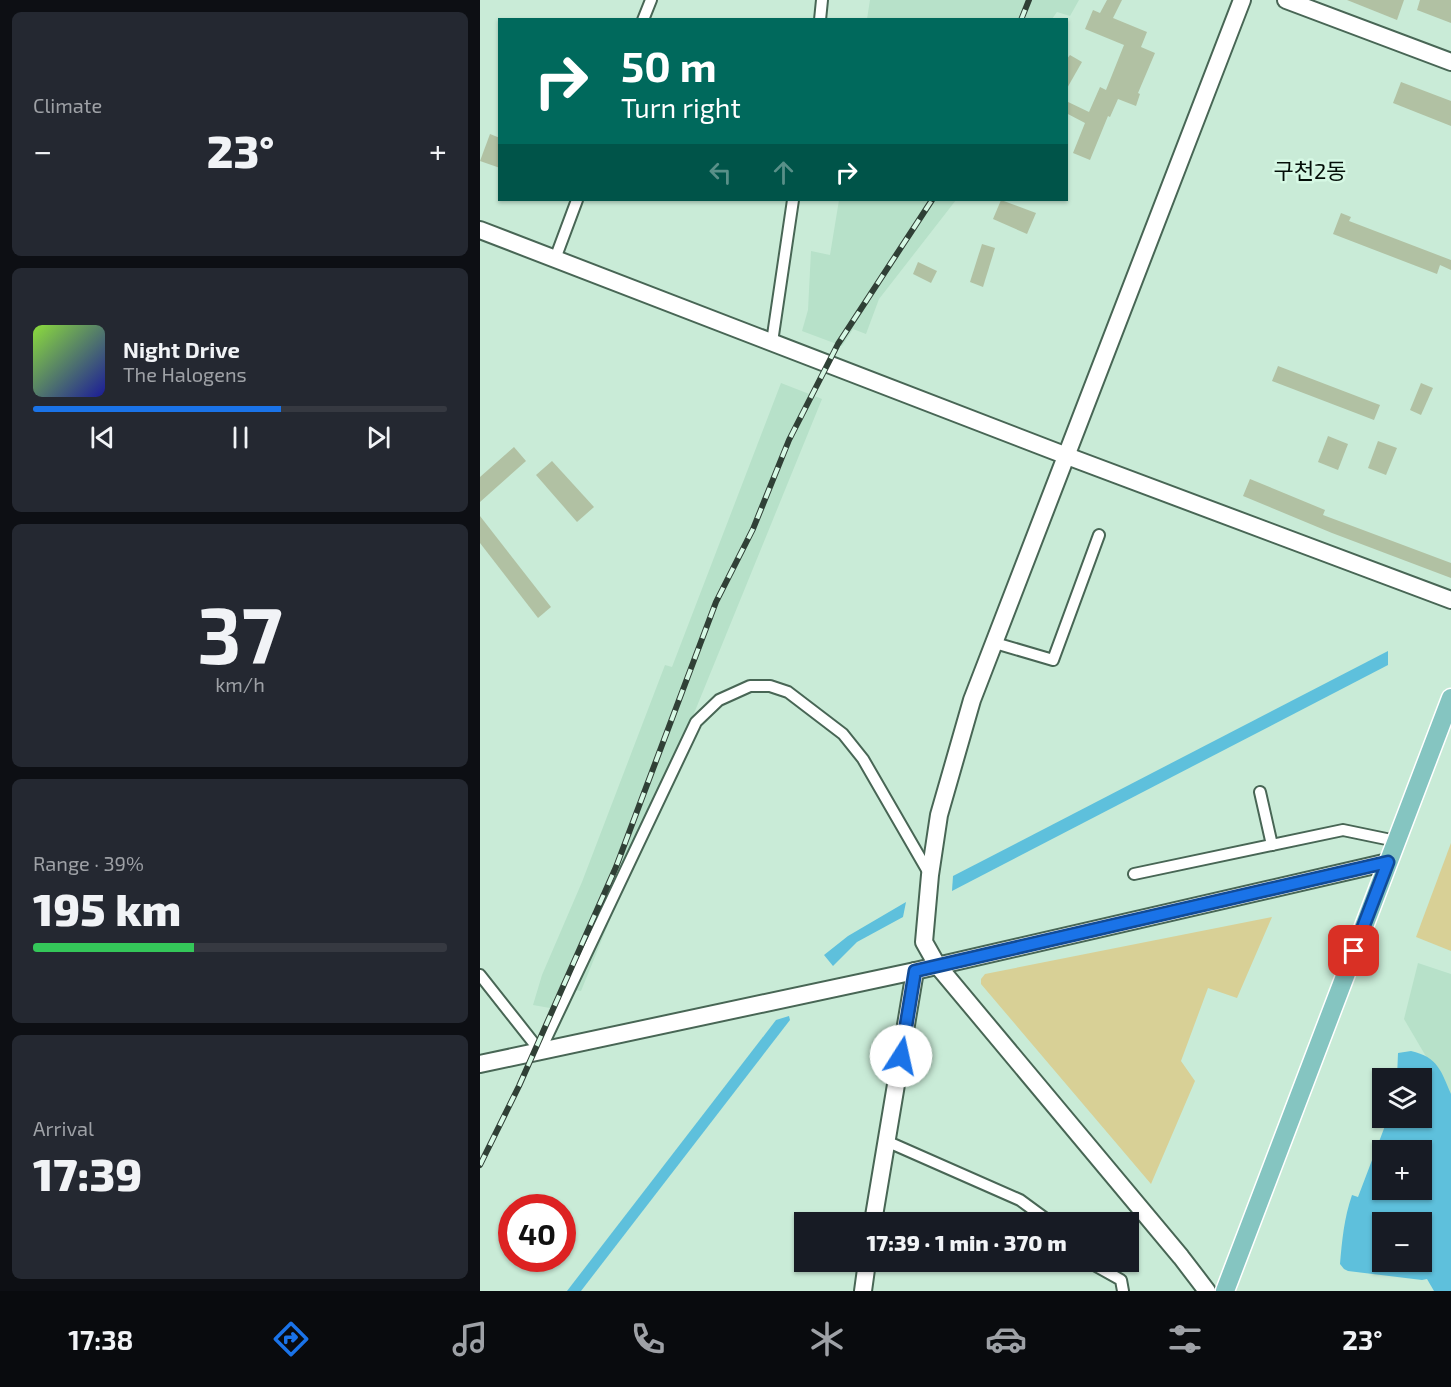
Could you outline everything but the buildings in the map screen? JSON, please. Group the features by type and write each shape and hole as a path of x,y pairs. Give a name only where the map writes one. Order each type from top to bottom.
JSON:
{"main road":[{"path":"1207,1291 937,965 924,942 930,875 939,815 972,700 1242,0"},
{"path":"1286,0 1451,62"},
{"path":"480,230 1067,456 1451,600"},
{"path":"1225,1291 1451,698"},
{"path":"480,1064 915,971 1388,862"},
{"path":"875,1212 915,971"},
{"path":"863,1291 866,1272"}],"street":[{"path":"645,18 651,0"},
{"path":"820,18 822,0"},
{"path":"555,259 577,201"},
{"path":"772,342 793,201"},
{"path":"995,643 1053,660 1099,535"},
{"path":"480,975 540,1051 696,722 719,700 750,686 770,686 788,692 843,734 863,759 930,875"},
{"path":"1260,792 1272,845"},
{"path":"1134,874 1343,830 1396,841"},
{"path":"886,1141 1020,1200 1036,1212"},
{"path":"1106,1272 1121,1281 1123,1291"}],"shaded area":[{"path":"870,0 1079,0 1070,16 1057,12 1053,18 867,18"},
{"path":"839,201 955,201 879,299 866,334 853,329 842,346 802,331 808,310 811,251 830,255"},
{"path":"781,383 822,399 581,991 576,990 567,1011 533,1005 542,975 582,882 665,665 672,667"},
{"path":"1451,843 1451,951 1416,937"},
{"path":"1272,917 1237,998 1208,988 1181,1061 1195,1081 1151,1184 981,984 981,979 985,974"},
{"path":"1418,963 1451,974 1451,1099 1404,1019"}],"water":[{"path":"1388,651 1388,665 952,891 953,876"},
{"path":"906,902 903,917 857,942 833,966 824,955 848,936"},
{"path":"789,1016 790,1020 581,1291 567,1291 776,1020"},
{"path":"1411,1051 1427,1057 1441,1072 1451,1094 1451,1291 1434,1291 1427,1279 1348,1271 1340,1264 1349,1204 1352,1195 1358,1197 1372,1160 1372,1200 1432,1200 1432,1140 1380,1140 1384,1128 1432,1128 1432,1068 1397,1068 1398,1053"}],"railway":[{"path":"1022,18 1029,0"},
{"path":"480,1165 519,1086 616,867 716,602 753,529 789,440 838,344 931,201"}],"district":[{"name":"구천2동","path":"1310,170"}],"route":[{"path":"901,1056 915,971 1388,862 1354,951"}]}
